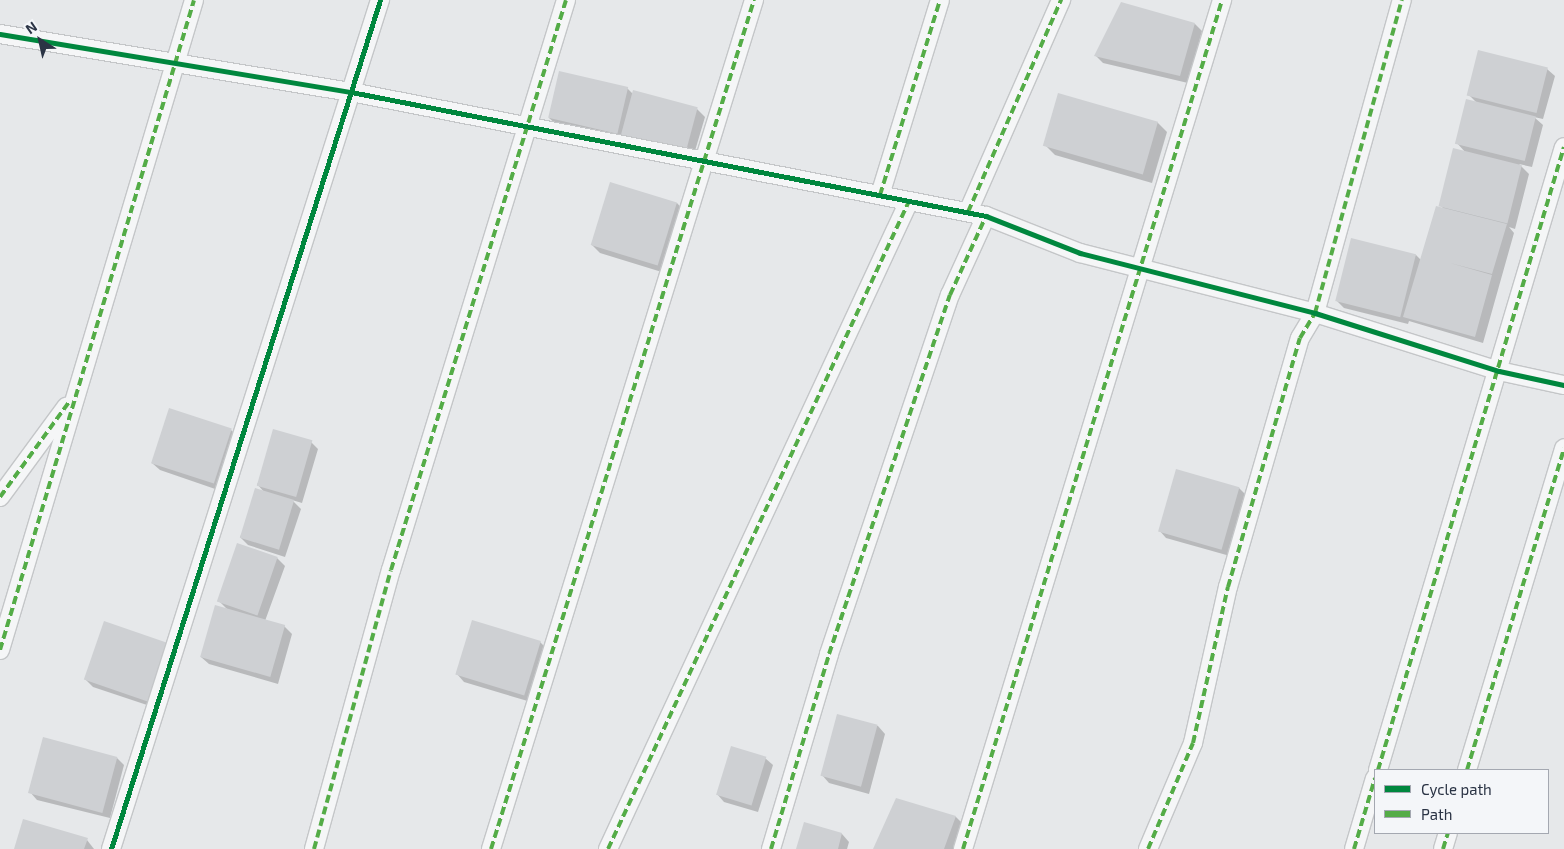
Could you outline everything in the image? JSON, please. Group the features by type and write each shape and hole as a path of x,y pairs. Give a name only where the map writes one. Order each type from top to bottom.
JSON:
{"street":[{"path":"0,650 74,396 177,63 194,0"},
{"path":"111,849 380,0"},
{"path":"314,849 391,570 566,0"},
{"path":"491,849 754,0"},
{"path":"880,195 940,0"},
{"path":"968,212 1061,0"},
{"path":"963,849 1222,0"},
{"path":"1148,849 1193,743 1228,587 1298,347 1315,313 1402,0"},
{"path":"0,34 351,92 986,216 1080,253 1315,313 1499,371 1564,385"},
{"path":"1378,769 1499,371 1564,146"},
{"path":"608,849 909,201"},
{"path":"771,849 829,654 947,304 986,216"},
{"path":"0,497 74,396"},
{"path":"1467,769 1564,448"},
{"path":"1354,849 1374,781"},
{"path":"1443,849 1448,834"}],"building":[{"path":"1121,2 1195,23 1180,76 1094,56"},
{"path":"1478,50 1548,67 1536,113 1467,96"},
{"path":"559,71 628,87 617,134 548,118"},
{"path":"633,90 698,107 685,154 621,136"},
{"path":"1058,93 1158,122 1143,175 1043,146"},
{"path":"1466,99 1536,116 1525,161 1455,144"},
{"path":"1453,148 1522,165 1507,223 1438,206"},
{"path":"610,182 677,202 658,266 591,245"},
{"path":"1436,206 1507,224 1492,274 1450,263 1492,275 1475,337 1403,317"},
{"path":"1351,238 1416,254 1400,317 1335,301"},
{"path":"169,408 232,428 214,484 151,463"},
{"path":"273,429 312,440 296,497 257,486"},
{"path":"1176,469 1239,487 1222,550 1158,531"},
{"path":"255,488 294,500 279,550 240,538"},
{"path":"237,543 278,557 257,616 217,602"},
{"path":"215,605 285,625 270,677 200,657"},
{"path":"472,620 541,641 524,696 455,675"},
{"path":"104,621 169,643 149,702 84,680"},
{"path":"837,714 878,725 861,787 820,776"},
{"path":"43,737 117,757 102,813 28,793"},
{"path":"731,746 766,757 751,806 716,795"},
{"path":"896,798 956,816 944,849 873,849"},
{"path":"23,819 88,838 84,849 14,849"},
{"path":"804,822 842,833 838,849 796,849"}],"marked path":[{"path":"0,650 194,0"},
{"path":"314,849 391,570 566,0"},
{"path":"491,849 754,0"},
{"path":"880,195 940,0"},
{"path":"968,212 1061,0"},
{"path":"963,849 1222,0"},
{"path":"1148,849 1193,743 1228,587 1300,338 1315,313 1402,0"},
{"path":"1378,769 1564,147"},
{"path":"608,849 909,201"},
{"path":"771,849 829,654 950,295 986,216"},
{"path":"0,497 69,402"},
{"path":"1467,769 1564,448"},
{"path":"1354,849 1374,781"},
{"path":"1443,849 1448,834"}],"cycle path":[{"path":"111,849 380,0"},
{"path":"0,34 351,92 986,216 1080,253 1315,313 1499,371 1564,385"}]}
